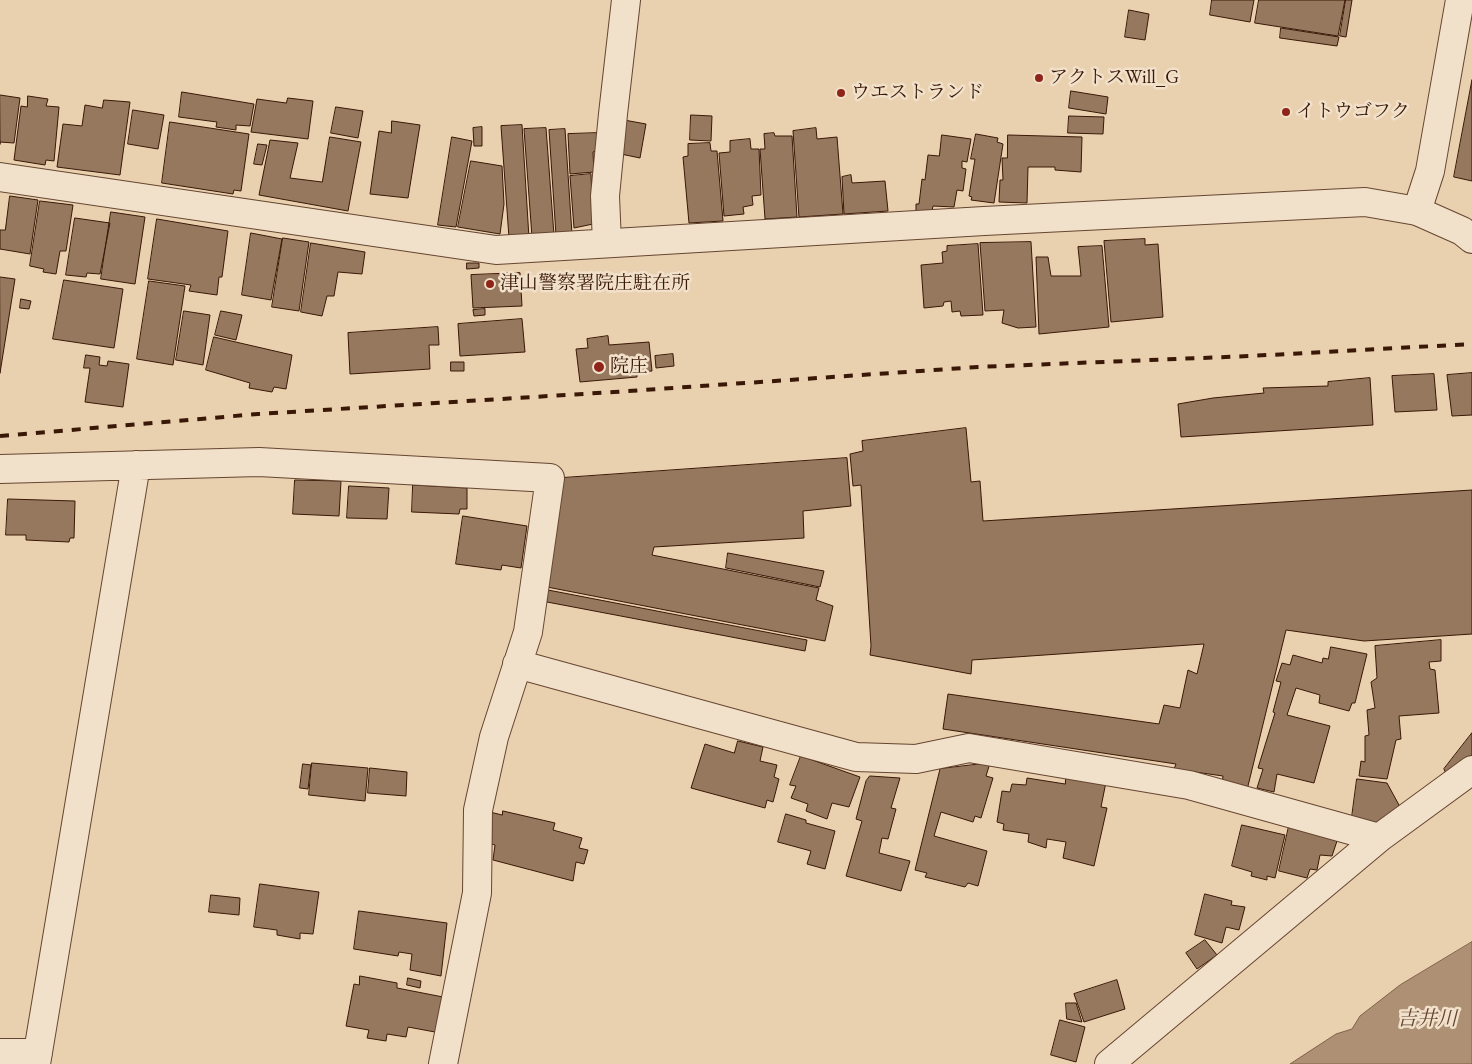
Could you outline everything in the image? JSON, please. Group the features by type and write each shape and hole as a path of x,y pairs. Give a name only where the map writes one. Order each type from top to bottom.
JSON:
{"street":[{"path":"607,243 605,196 626,0"},
{"path":"1417,211 1430,171 1460,0"},
{"path":"0,177 496,250 984,220 1365,202 1417,211 1462,231 1472,239"},
{"path":"0,469 259,462 550,478 528,632 494,737 478,810 477,893 443,1064"},
{"path":"0,1053 37,1059 136,465"},
{"path":"517,664 856,757 916,759 969,748 1189,784 1378,838"},
{"path":"1108,1064 1378,838 1472,770"}],"water":[{"name":"吉井川","path":"1472,942 1472,1064 1290,1064 1336,1034 1352,1029 1360,1016 1400,985"}],"building":[{"path":"1212,0 1254,0 1250,22 1210,15"},
{"path":"1259,0 1345,0 1338,36 1255,23"},
{"path":"1346,0 1352,0 1346,37 1340,36"},
{"path":"1129,10 1149,14 1145,40 1125,37"},
{"path":"1281,28 1339,37 1337,46 1280,38"},
{"path":"1472,80 1472,181 1454,177"},
{"path":"1071,91 1108,97 1106,114 1069,108"},
{"path":"182,92 254,104 250,126 236,125 236,130 216,127 217,122 179,117"},
{"path":"0,95 20,98 14,143 0,142"},
{"path":"28,96 48,99 46,106 59,107 54,161 46,160 45,165 14,160 21,106 27,107"},
{"path":"288,98 313,101 308,139 251,132 257,99 286,103"},
{"path":"104,100 130,102 120,175 57,167 63,124 82,126 85,105 102,108"},
{"path":"336,107 363,111 358,138 331,133"},
{"path":"133,110 164,115 158,149 128,144"},
{"path":"691,115 712,116 711,141 690,140"},
{"path":"1069,116 1104,117 1103,134 1068,133"},
{"path":"624,120 646,124 640,158 616,153"},
{"path":"392,121 420,125 408,198 370,194 379,131 391,133"},
{"path":"170,122 249,134 241,191 234,190 233,194 162,183"},
{"path":"522,125 529,238 509,238 501,126"},
{"path":"482,127 482,146 474,146 473,128"},
{"path":"546,128 554,235 532,237 524,129"},
{"path":"816,128 817,139 837,137 843,214 799,217 793,131"},
{"path":"565,129 572,234 556,235 549,130"},
{"path":"598,133 596,151 593,152 594,172 570,174 568,134"},
{"path":"774,133 775,136 792,136 797,217 765,219 760,149 765,149 764,134"},
{"path":"976,134 998,138 997,142 1003,144 994,203 971,200 972,197 969,196 975,159 971,159"},
{"path":"942,135 971,139 967,162 962,161 962,168 966,169 963,191 957,190 954,207 933,206 932,211 916,211 916,204 919,204 922,179 925,180 928,155 939,156"},
{"path":"1008,135 1082,137 1081,172 1055,170 1055,167 1028,167 1027,203 999,202 1000,180 1003,180 1002,158 1007,158"},
{"path":"330,137 361,142 348,211 259,195 270,140 298,143 290,178 322,182"},
{"path":"452,137 472,141 456,227 438,225"},
{"path":"750,139 751,149 759,149 761,195 752,196 753,205 743,207 744,214 724,216 719,153 730,152 730,141"},
{"path":"710,143 711,151 717,151 723,221 689,223 683,157 688,156 688,144"},
{"path":"258,144 267,145 262,165 254,164"},
{"path":"471,161 502,166 504,204 500,234 458,227"},
{"path":"591,174 593,224 574,228 570,176"},
{"path":"851,175 852,183 885,181 888,211 844,214 842,177"},
{"path":"10,196 38,200 30,254 0,249 0,230 5,230"},
{"path":"40,201 73,205 66,251 60,251 56,274 43,272 44,269 30,266"},
{"path":"111,212 145,217 135,284 101,279"},
{"path":"75,218 110,223 100,274 87,273 86,277 66,275"},
{"path":"157,219 228,231 222,277 219,277 217,295 189,291 191,285 148,279"},
{"path":"251,233 282,239 271,300 242,295"},
{"path":"283,238 309,242 299,311 272,307"},
{"path":"1145,239 1145,245 1158,244 1163,317 1111,322 1104,241"},
{"path":"1031,242 1036,327 1018,328 1002,323 1004,310 985,311 980,243"},
{"path":"311,243 365,252 362,274 338,272 334,296 327,296 322,316 301,312"},
{"path":"978,244 983,315 961,316 960,311 952,312 951,301 944,302 943,306 924,308 921,265 943,263 942,252 947,251 947,246"},
{"path":"1102,246 1109,327 1039,334 1036,257 1048,257 1051,276 1081,276 1078,247"},
{"path":"467,263 479,263 479,268 467,269"},
{"path":"520,273 522,306 473,308 471,275"},
{"path":"0,277 15,279 0,373"},
{"path":"64,280 123,289 114,348 53,339"},
{"path":"149,281 185,286 173,365 137,359"},
{"path":"21,299 31,301 29,309 20,308"},
{"path":"485,309 485,315 474,316 473,310"},
{"path":"184,311 210,315 203,365 176,360"},
{"path":"221,311 242,315 236,340 215,335"},
{"path":"522,319 525,352 460,356 458,324"},
{"path":"438,327 439,345 429,345 430,369 350,374 348,333"},
{"path":"608,336 609,345 649,342 652,371 637,372 637,377 580,382 576,349 588,348 587,339"},
{"path":"214,337 292,355 286,389 274,387 272,392 249,388 250,383 206,370"},
{"path":"673,354 674,366 656,368 655,356"},
{"path":"86,355 100,357 99,365 107,366 108,361 129,364 123,407 85,402 90,368 84,368"},
{"path":"451,362 464,362 464,371 451,371"},
{"path":"1472,373 1472,415 1452,416 1447,375"},
{"path":"1434,374 1437,410 1395,412 1392,376"},
{"path":"1370,378 1373,425 1181,437 1178,404 1213,398 1264,393 1263,388 1328,386 1328,382"},
{"path":"966,428 971,482 980,481 983,521 1472,490 1472,634 1364,641 1286,630 1247,790 1222,784 1223,776 1174,769 1176,764 943,729 948,694 1159,724 1164,705 1180,708 1188,670 1197,674 1204,644 972,660 971,674 870,655 861,485 853,486 850,454 863,451 862,441"},
{"path":"847,458 851,506 803,511 804,538 654,547 652,555 819,588 816,600 833,606 825,641 547,587 562,478"},
{"path":"295,480 341,481 339,516 293,514"},
{"path":"413,485 467,488 467,509 460,509 459,514 412,512"},
{"path":"349,486 389,488 387,519 347,518"},
{"path":"8,499 75,501 74,538 70,538 69,542 26,540 26,535 6,535"},
{"path":"463,516 527,526 521,568 502,565 501,570 456,564"},
{"path":"728,553 824,571 820,587 726,568"},
{"path":"548,590 807,640 805,651 547,602"},
{"path":"1441,640 1441,661 1429,662 1430,669 1435,670 1439,713 1399,716 1401,739 1396,740 1387,779 1359,776 1361,761 1365,762 1365,736 1369,735 1367,710 1375,708 1371,682 1377,678 1375,646"},
{"path":"1331,647 1367,654 1355,703 1352,703 1349,711 1319,703 1320,695 1296,688 1287,715 1330,726 1314,783 1277,774 1274,792 1257,788 1263,769 1258,768 1275,713 1273,712 1281,682 1276,681 1282,663 1290,665 1293,655 1322,663 1323,658 1328,659"},
{"path":"1472,733 1472,755 1446,774 1444,769"},
{"path":"738,741 763,747 760,761 777,765 774,777 779,779 773,802 767,800 765,808 691,788 705,744 734,753"},
{"path":"801,756 860,777 849,807 832,803 827,819 806,811 808,804 791,798 796,786 790,785"},
{"path":"312,763 368,768 365,801 309,795"},
{"path":"990,763 986,776 993,778 981,818 975,816 973,822 941,812 934,836 987,851 978,886 968,883 965,887 925,877 927,873 915,870 940,769"},
{"path":"303,764 311,765 308,789 300,788"},
{"path":"370,768 407,772 406,796 368,793"},
{"path":"870,776 900,778 891,808 896,809 888,839 882,838 879,853 910,861 901,891 846,876 862,821 856,819 866,781"},
{"path":"1066,776 1106,782 1101,807 1107,808 1094,866 1063,858 1066,842 1047,839 1046,848 1028,842 1029,834 1003,830 1004,824 997,822 1002,791 1010,792 1012,784 1026,785 1027,778 1065,784"},
{"path":"1357,779 1387,783 1399,805 1380,824 1352,817"},
{"path":"503,811 555,823 553,830 582,838 579,848 588,850 584,864 576,862 573,881 493,860 495,845 488,843 490,812 502,815"},
{"path":"786,814 806,820 806,823 835,831 825,869 807,864 811,851 778,842"},
{"path":"1242,825 1285,835 1275,878 1267,876 1267,880 1251,876 1252,872 1232,866"},
{"path":"1289,826 1337,841 1332,856 1320,855 1317,870 1310,869 1307,878 1279,871"},
{"path":"260,884 319,892 313,934 300,933 300,939 277,935 277,930 254,927"},
{"path":"1205,894 1232,901 1231,905 1245,907 1239,930 1226,927 1222,943 1195,935"},
{"path":"211,895 240,898 239,915 209,912"},
{"path":"359,911 447,923 441,976 410,970 412,954 399,952 398,956 354,949"},
{"path":"1205,940 1217,955 1197,969 1186,953"},
{"path":"360,976 397,983 397,988 443,997 435,1032 408,1027 406,1037 387,1034 386,1041 367,1038 369,1030 346,1026 354,984 359,985"},
{"path":"408,978 421,981 420,988 407,985"},
{"path":"1117,980 1125,1009 1084,1022 1074,994"},
{"path":"1066,1003 1076,1003 1082,1022 1067,1019"},
{"path":"1060,1020 1085,1027 1076,1062 1051,1055"}],"railway":[{"path":"0,436 258,414 978,367 1250,356 1472,344"}],"place":[{"name":"アクトスWill_G","path":"1039,78"},
{"name":"ウエストランド","path":"841,93"},
{"name":"イトウゴフク","path":"1286,112"},
{"name":"津山警察署院庄駐在所","path":"490,284"},
{"name":"院庄","path":"599,367"}]}
